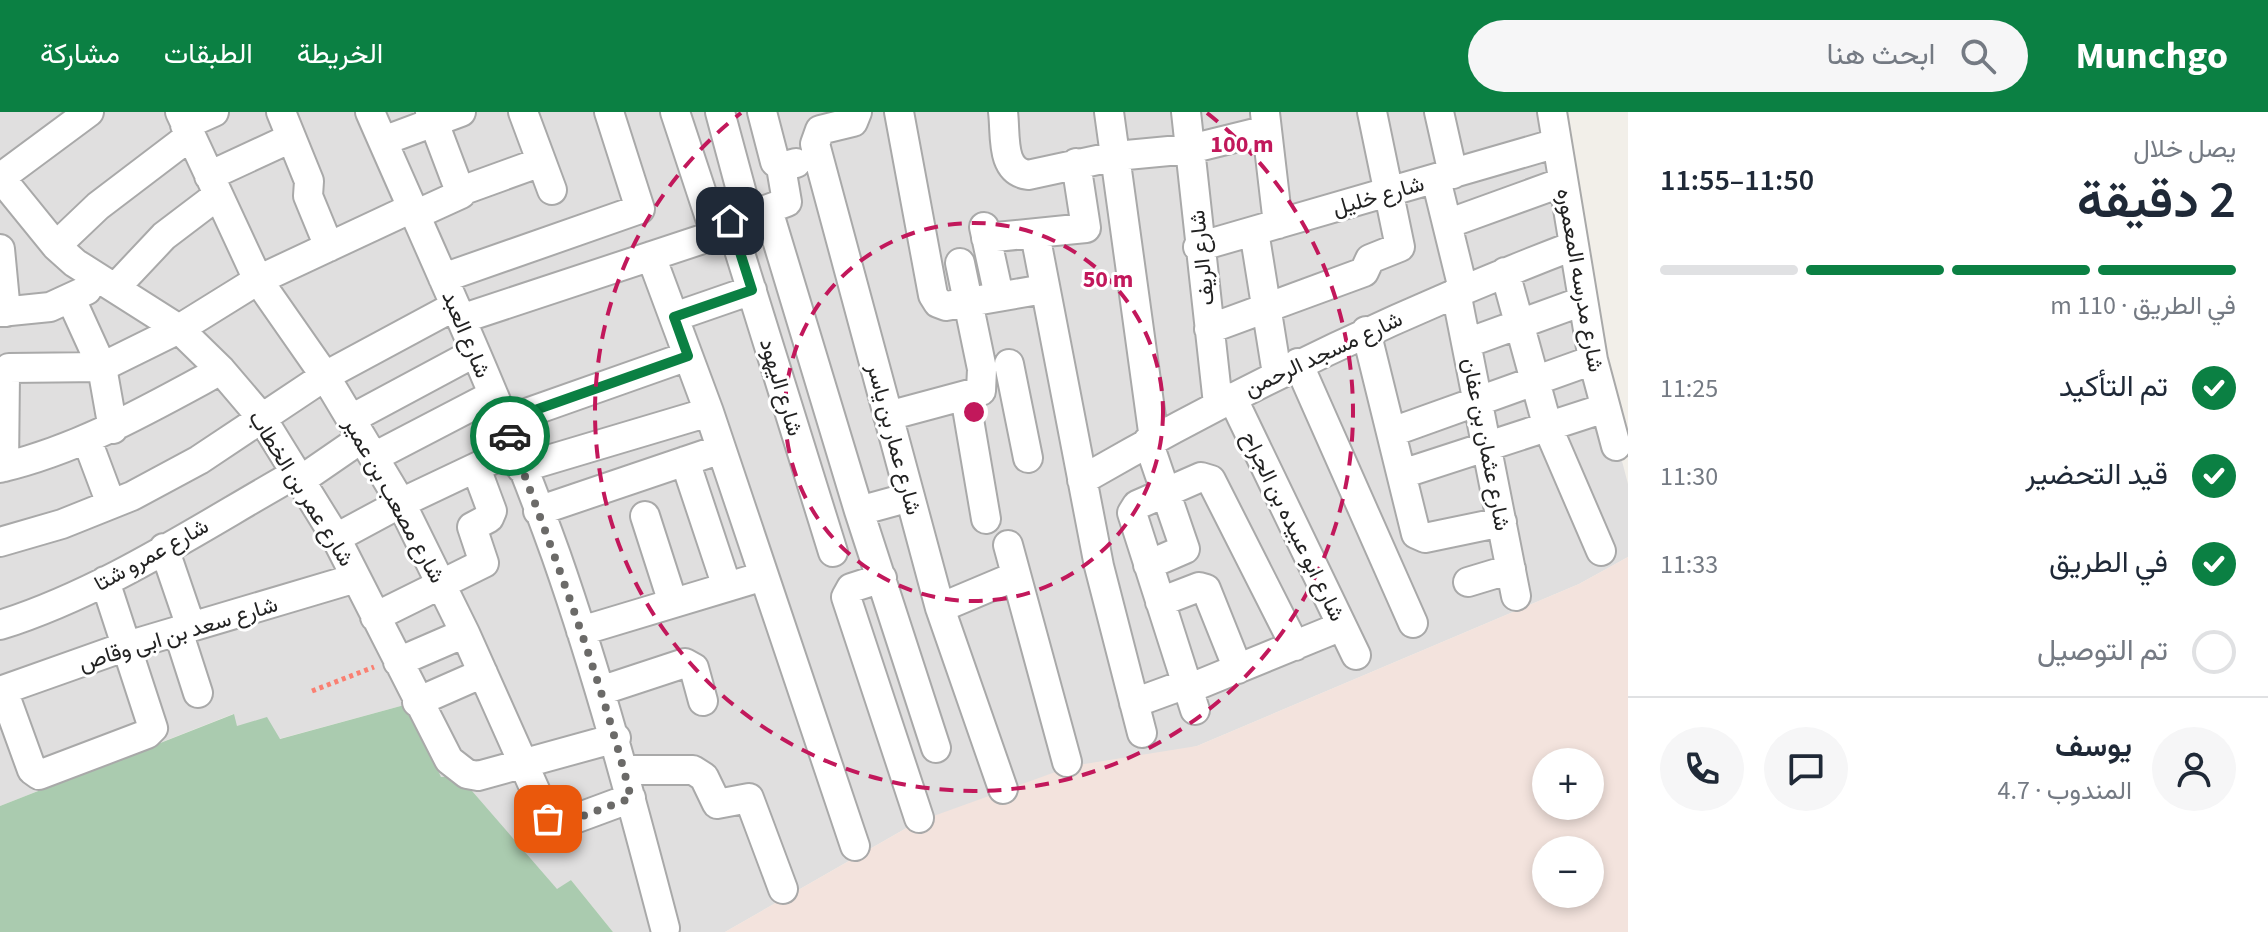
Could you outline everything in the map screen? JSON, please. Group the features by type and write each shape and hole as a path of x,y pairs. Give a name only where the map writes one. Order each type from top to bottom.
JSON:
{"street":[{"path":"0,177 89,112"},
{"path":"56,246 185,124 214,112"},
{"name":"شارع العبد","path":"370,112 504,421 538,511 616,738 665,928"},
{"path":"523,112 552,190"},
{"path":"443,278 640,209 609,112"},
{"path":"675,112 740,218 859,511 936,748"},
{"path":"720,112 740,218"},
{"path":"0,542 62,524 111,504 199,460 325,376 458,312 709,237 740,218 787,202 781,167 775,162 762,112"},
{"path":"781,167 818,157 815,137 820,130 853,122 857,112"},
{"path":"899,112 933,295 938,303 946,306 1044,289"},
{"path":"1099,566 1185,549 1151,440 1109,112"},
{"name":"شارع الريف","path":"1186,112 1209,329 1225,400"},
{"path":"1209,329 1266,305 1364,272 1370,259 1400,247 1372,112"},
{"name":"شارع عثمان بن عفان","path":"1439,112 1447,224 1513,583 1468,582"},
{"name":"شارع مدرسه المعموره","path":"1552,112 1593,360 1616,446"},
{"path":"1009,114 1008,164 1018,174 1028,175 1116,156 1190,149 1266,121 1266,305 1288,369 1365,515 1413,623"},
{"path":"221,370 100,434 2,467 5,374 9,368 102,367 179,329 258,280 413,211 459,197 461,191 442,115 383,141"},
{"name":"شارع مصعب بن عمير","path":"185,124 258,280 325,376 401,503 465,633 551,824 558,825 631,798"},
{"path":"0,249 3,312 50,307 110,284 164,236 214,185 286,125 309,181 308,196 329,247"},
{"name":"شارع خليل","path":"1198,247 1557,143"},
{"name":"شارع عمار بن ياسر","path":"818,157 940,608 1003,789"},
{"path":"461,191 541,162"},
{"path":"999,296 985,233 1035,234 1086,228 1076,163"},
{"name":"شارع عمر بن الخطاب","path":"0,177 56,246 179,329 221,370 261,417 336,538 449,760 467,774 478,776 525,764"},
{"path":"1447,224 1563,182"},
{"name":"شارع اليهود","path":"740,218 752,290 833,552"},
{"path":"1035,234 1056,356 1099,566 1142,733"},
{"name":"شارع مسجد الرحمن","path":"1082,480 1225,400 1366,331 1573,246"},
{"path":"651,256 709,412 855,846"},
{"path":"960,263 968,302 996,367 1028,458"},
{"path":"1505,272 1548,428 1601,551"},
{"path":"674,317 752,290"},
{"path":"71,299 102,367 100,434 111,504"},
{"path":"1467,343 1583,301"},
{"path":"1366,331 1416,534 1420,538 1502,522"},
{"path":"362,438 474,353"},
{"path":"504,421 688,356"},
{"path":"888,416 981,391 996,367 1056,356"},
{"path":"1392,432 1534,384 1593,360"},
{"path":"362,438 493,395"},
{"path":"965,396 986,519"},
{"name":"شارع ابو عبيده بن الجراح","path":"1225,400 1356,655"},
{"path":"1365,515 1405,487 1488,449 1605,408"},
{"path":"336,538 476,468 709,412"},
{"name":"شارع عمرو شتا","path":"1,617 35,614 105,581 299,476 362,438"},
{"path":"538,511 721,449"},
{"path":"685,461 727,587"},
{"path":"375,617 484,563 472,527 489,518 492,511 476,468"},
{"path":"1190,694 1133,509 1201,477 1211,480 1295,646"},
{"path":"859,511 910,497"},
{"path":"645,516 673,603"},
{"path":"1008,545 1067,762"},
{"path":"164,548 198,693"},
{"path":"581,631 764,576"},
{"path":"940,608 1016,576"},
{"name":"شارع سعد بن ابى وقاص","path":"2,691 127,646 356,578"},
{"path":"882,578 848,592 856,627 919,818"},
{"path":"2,691 32,770 39,775 147,734 153,728 105,581"},
{"path":"1160,602 1199,587 1206,589 1238,669"},
{"path":"856,627 894,613"},
{"path":"1134,703 1190,694 1238,669 1342,626"},
{"path":"397,660 465,633"},
{"path":"600,691 685,663 694,668 703,701"},
{"path":"417,702 483,673"},
{"path":"525,764 616,738"},
{"path":"624,770 693,770 704,777 717,804 749,798 783,889"}],"path":[{"path":"312,691 397,660"}],"shaded area":[{"path":"0,112 1538,112 1585,320 1628,484 1628,557 1579,584 1197,746 917,822 725,932 613,932 571,880 557,890 459,777 441,778 408,704 279,739 237,727 233,714 0,806"},
{"path":"1628,557 1628,932 725,932 917,822 1072,766 1197,746 1579,584"}],"green space":[{"path":"408,704 441,777 459,776 557,889 571,880 613,932 0,932 0,806 234,714 237,726 267,717 280,739"}],"way so far":[{"path":"510,436 555,553 616,738 631,798 558,825 551,824 548,819"}],"route":[{"path":"510,436 504,421 688,356 674,317 752,290 730,221"}]}
